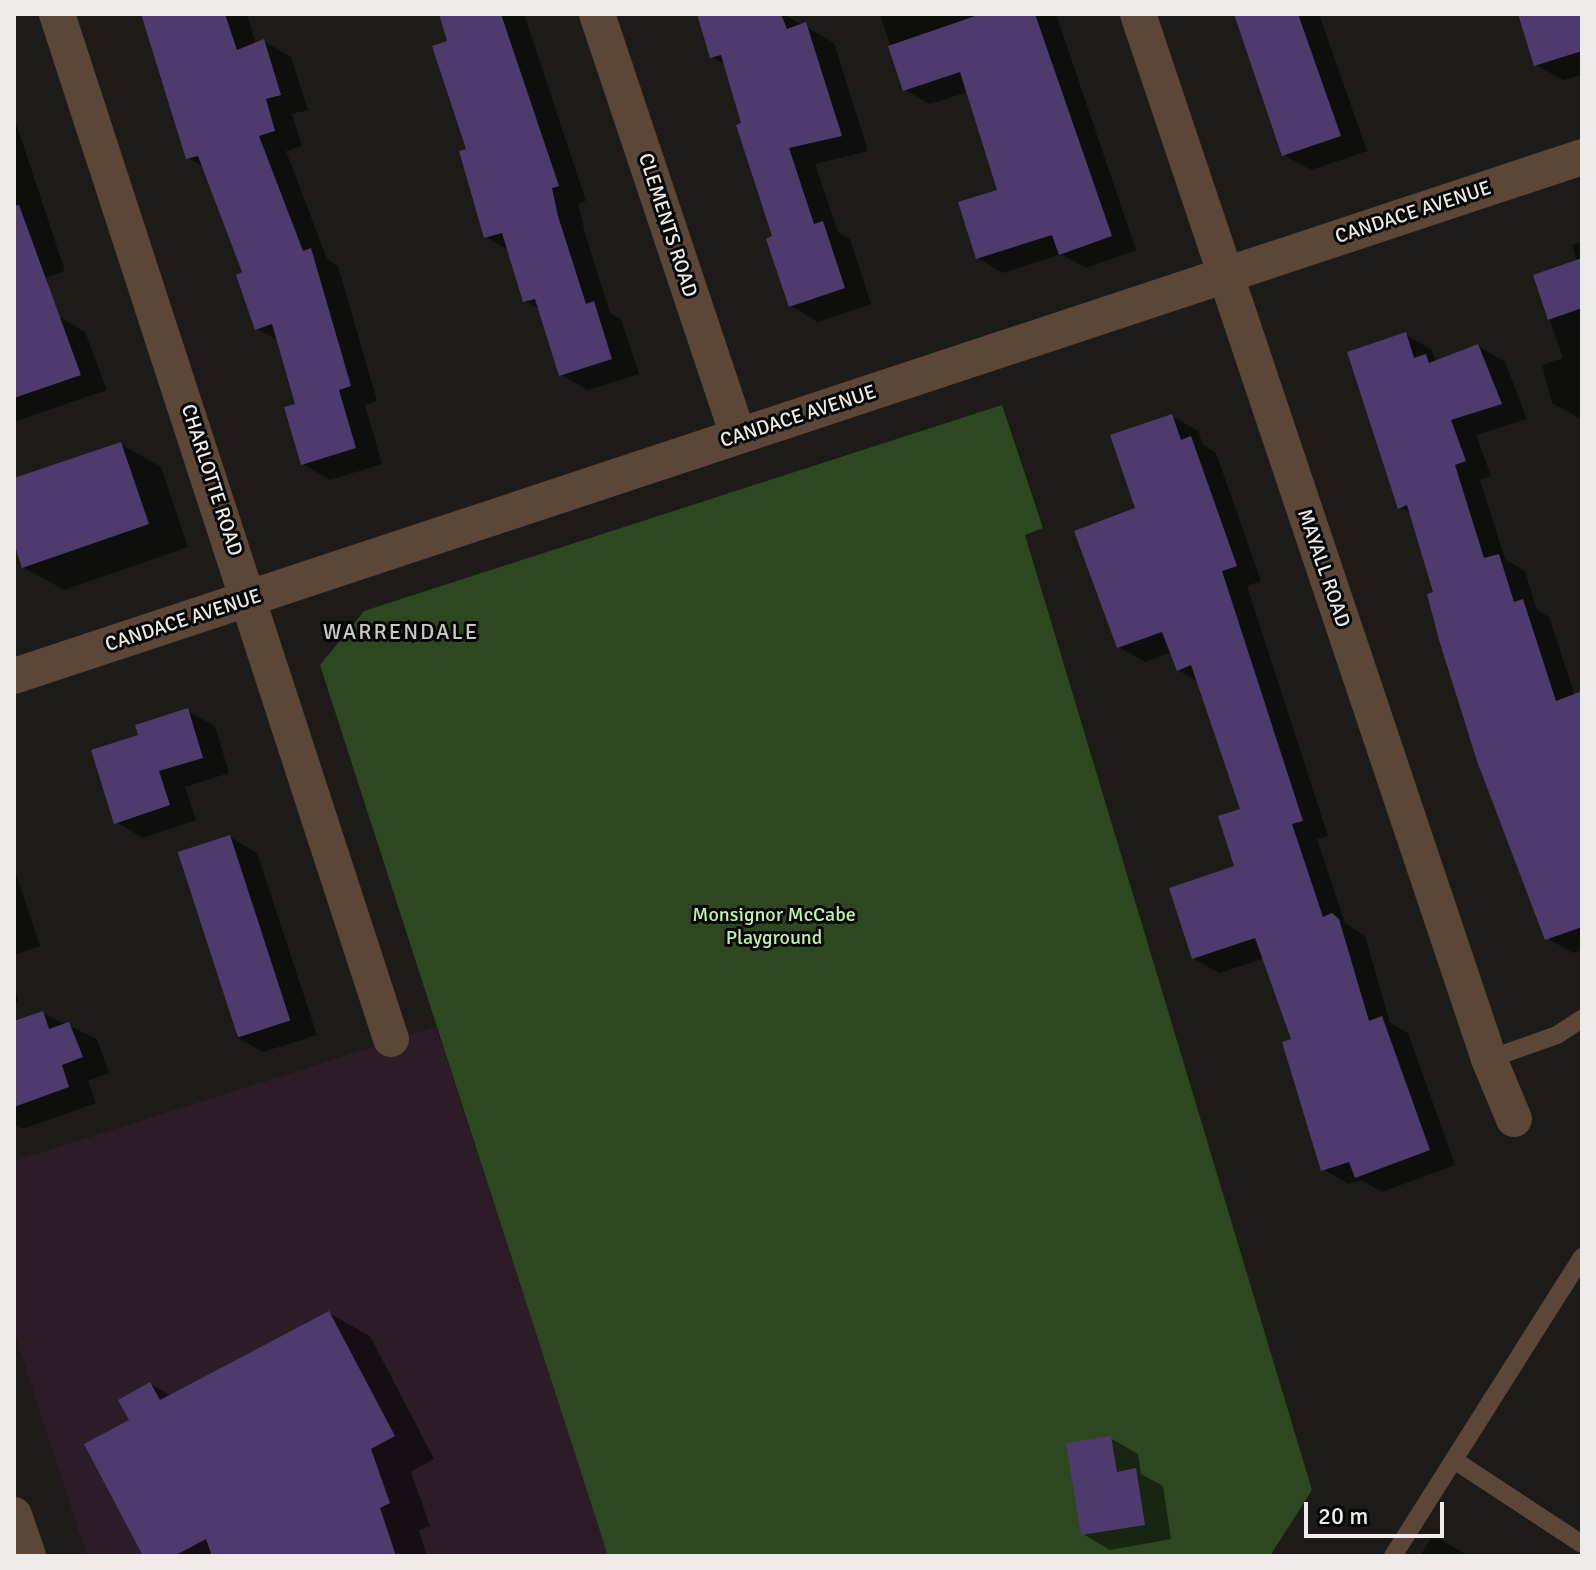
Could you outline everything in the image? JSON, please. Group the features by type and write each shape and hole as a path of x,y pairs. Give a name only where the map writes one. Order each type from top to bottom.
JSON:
{"street":[{"name":"CHARLOTTE ROAD","path":"57,14 251,597 391,1039"},
{"name":"CLEMENTS ROAD","path":"597,14 738,436"},
{"name":"MAYALL ROAD","path":"1138,14 1489,1059 1514,1119"},
{"name":"CANDACE AVENUE","path":"14,676 1582,157"},
{"path":"14,1515 28,1556"}],"lane":[{"path":"1489,1059 1557,1035 1582,1019"},
{"path":"1393,1556 1582,1257"},
{"path":"1454,1460 1582,1544"}],"shaded area":[{"path":"436,1027 608,1556 87,1556 14,1332 14,1161"}],"green space":[{"name":"Monsignor McCabe Playground","path":"1002,405 1043,528 1025,535 1312,1490 1270,1556 608,1556 320,665 364,611"}],"building":[{"path":"141,14 225,14 237,50 264,39 281,95 266,99 275,131 259,136 303,251 311,248 351,386 339,390 356,448 301,465 284,407 295,404 272,324 255,330 236,275 242,272 198,156 186,159"},
{"path":"439,14 501,14 559,186 552,188 558,216 586,304 594,301 612,359 559,376 535,299 523,302 502,233 484,238 459,151 466,149 432,46 447,41"},
{"path":"697,14 781,14 787,29 806,22 842,136 789,148 814,224 823,221 845,288 789,307 766,239 772,236 736,125 741,123 721,55 710,58"},
{"path":"981,14 1035,14 1112,236 1059,255 1052,235 976,259 958,202 997,190 960,72 903,91 888,46"},
{"path":"1234,14 1298,14 1341,136 1282,156"},
{"path":"1518,14 1582,14 1582,51 1534,66"},
{"path":"19,205 81,375 14,398 14,206"},
{"path":"1582,258 1582,308 1548,320 1533,275"},
{"path":"1406,332 1414,358 1426,354 1429,363 1478,344 1502,404 1451,420 1466,461 1455,465 1484,558 1499,554 1514,602 1523,599 1556,701 1582,691 1582,927 1545,940 1477,761 1439,640 1427,594 1433,592 1407,505 1398,509 1347,352"},
{"path":"1172,414 1181,440 1191,436 1237,566 1222,571 1303,821 1292,824 1323,917 1332,913 1339,919 1369,1021 1382,1016 1430,1150 1355,1178 1349,1162 1321,1171 1282,1042 1291,1039 1255,938 1192,959 1169,888 1234,866 1218,816 1240,809 1191,665 1177,671 1162,632 1117,648 1074,531 1135,508 1110,435"},
{"path":"121,442 149,524 22,568 14,543 14,478"},
{"path":"188,708 203,758 159,771 170,805 114,824 91,750 138,735 135,725"},
{"path":"230,835 290,1020 238,1037 178,852"},
{"path":"43,1011 49,1029 69,1022 83,1057 62,1065 69,1087 14,1107 14,1021"},
{"path":"329,1311 395,1436 371,1449 390,1503 380,1508 396,1556 212,1556 206,1539 174,1556 143,1556 84,1444 129,1420 118,1400 150,1382 160,1400"},
{"path":"1111,1436 1117,1472 1136,1468 1145,1525 1081,1535 1066,1443"}],"district":[{"name":"WARRENDALE","path":"401,632"}]}
